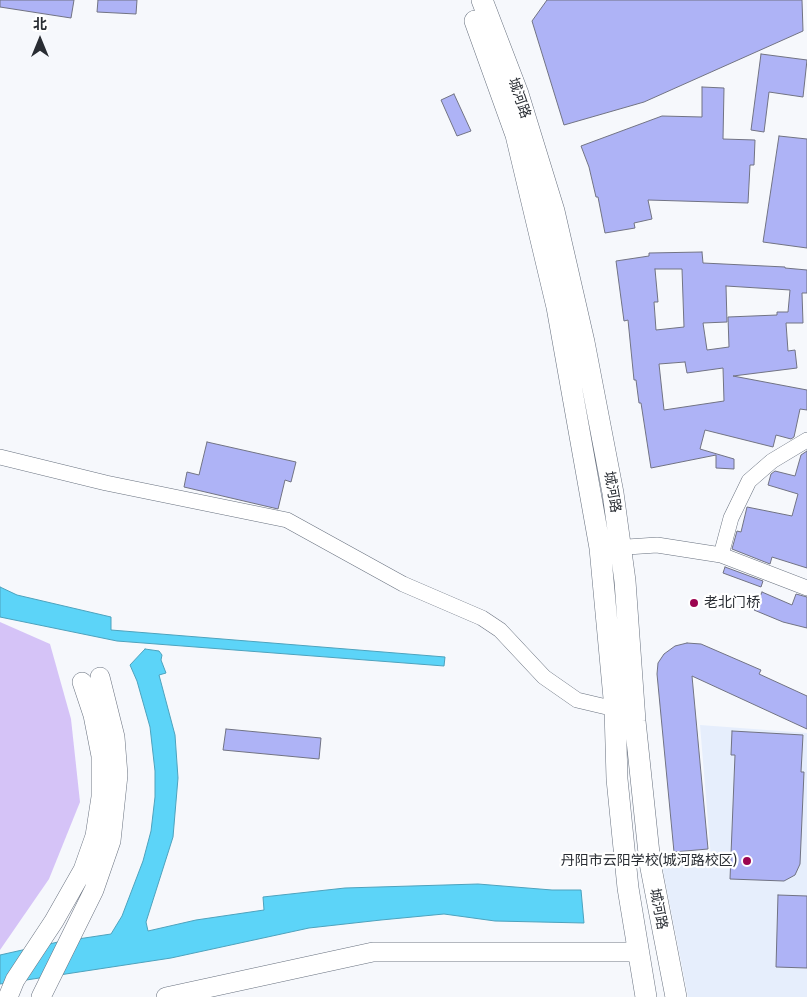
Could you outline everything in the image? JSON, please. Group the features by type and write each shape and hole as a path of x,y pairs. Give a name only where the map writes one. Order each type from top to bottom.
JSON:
{"main road":[{"name":"城河路","path":"468,0 516,135 558,307 610,548 625,580 635,721 650,864 676,997"},
{"name":"城河路","path":"482,0 518,94 554,211 586,352 613,492 610,548 617,779 628,888 646,997"}],"street":[{"path":"721,555 731,518 749,481 772,460 807,440"},
{"path":"0,457 106,483 288,520 404,584 482,618 500,630 544,677 577,700 615,709"},
{"path":"610,548 657,545 721,555 807,588"},
{"path":"41,997 70,934 94,890 111,841 118,775 115,737 100,677"},
{"path":"10,991 83,870 95,836 101,797 101,756 93,715 82,682"},
{"path":"166,997 373,952 639,952"}],"shaded area":[{"path":"0,622 50,644 71,719 80,802 49,879 0,950"},
{"name":"丹阳市云阳学校(城河路校区)","path":"700,725 807,733 807,997 688,997 662,865 711,858"}],"water":[{"path":"0,587 17,595 111,617 111,630 445,657 444,666 117,641 0,617"},
{"path":"145,649 159,651 162,655 161,660 166,673 159,675 175,735 178,778 173,837 146,922 148,931 196,920 264,910 263,897 345,888 478,884 552,890 581,890 584,923 495,921 444,914 381,920 309,928 171,958 0,984 0,955 58,942 111,934 122,916 143,861 151,831 155,797 155,771 150,727 137,681 130,665"}],"building":[{"path":"0,0 74,0 71,18 0,7"},
{"path":"98,0 137,0 136,14 97,12"},
{"path":"547,0 802,0 803,31 644,102 564,125 532,21"},
{"path":"761,54 807,60 803,97 769,92 764,132 751,130"},
{"path":"702,87 724,88 723,139 755,140 754,165 750,165 748,203 648,200 652,219 634,223 635,228 605,233 598,197 596,197 589,167 581,146 662,116 702,117"},
{"path":"454,94 471,131 457,136 441,100"},
{"path":"779,136 807,139 807,248 763,242"},
{"path":"702,252 703,263 785,267 807,270 807,293 802,293 803,323 786,323 788,351 795,350 797,368 733,376 807,390 807,410 800,409 794,437 791,439 776,435 773,447 705,430 700,449 734,459 734,469 716,468 716,455 651,468 641,403 639,403 636,380 634,380 628,320 624,321 616,261 649,256 649,253","holes":["655,269 682,269 684,327 656,330 654,302 658,302","726,286 790,290 788,312 777,312 777,315 728,317 729,347 707,350 703,323 727,322","685,362 687,373 723,368 724,401 664,410 659,364"]},
{"path":"207,442 296,462 291,482 285,480 278,509 184,487 187,472 199,475"},
{"path":"807,451 807,568 772,557 770,564 732,549 737,531 741,532 747,507 792,516 798,494 768,485 771,474 775,471 795,476 801,455"},
{"path":"725,567 763,581 761,587 723,573"},
{"path":"762,592 792,605 796,594 807,597 807,628 783,622 754,610"},
{"path":"687,643 701,644 761,670 759,674 807,696 807,729 692,676 708,849 674,852 657,674 658,663 664,654 675,646"},
{"path":"226,729 321,738 319,759 223,750"},
{"path":"732,731 803,735 801,772 804,772 800,864 795,875 784,881 730,879 735,755 731,755"},
{"path":"778,895 807,896 807,968 776,967"}],"place":[{"name":"老北门桥","path":"694,603"},
{"name":"丹阳市云阳学校(城河路校区)","path":"747,861"}]}
